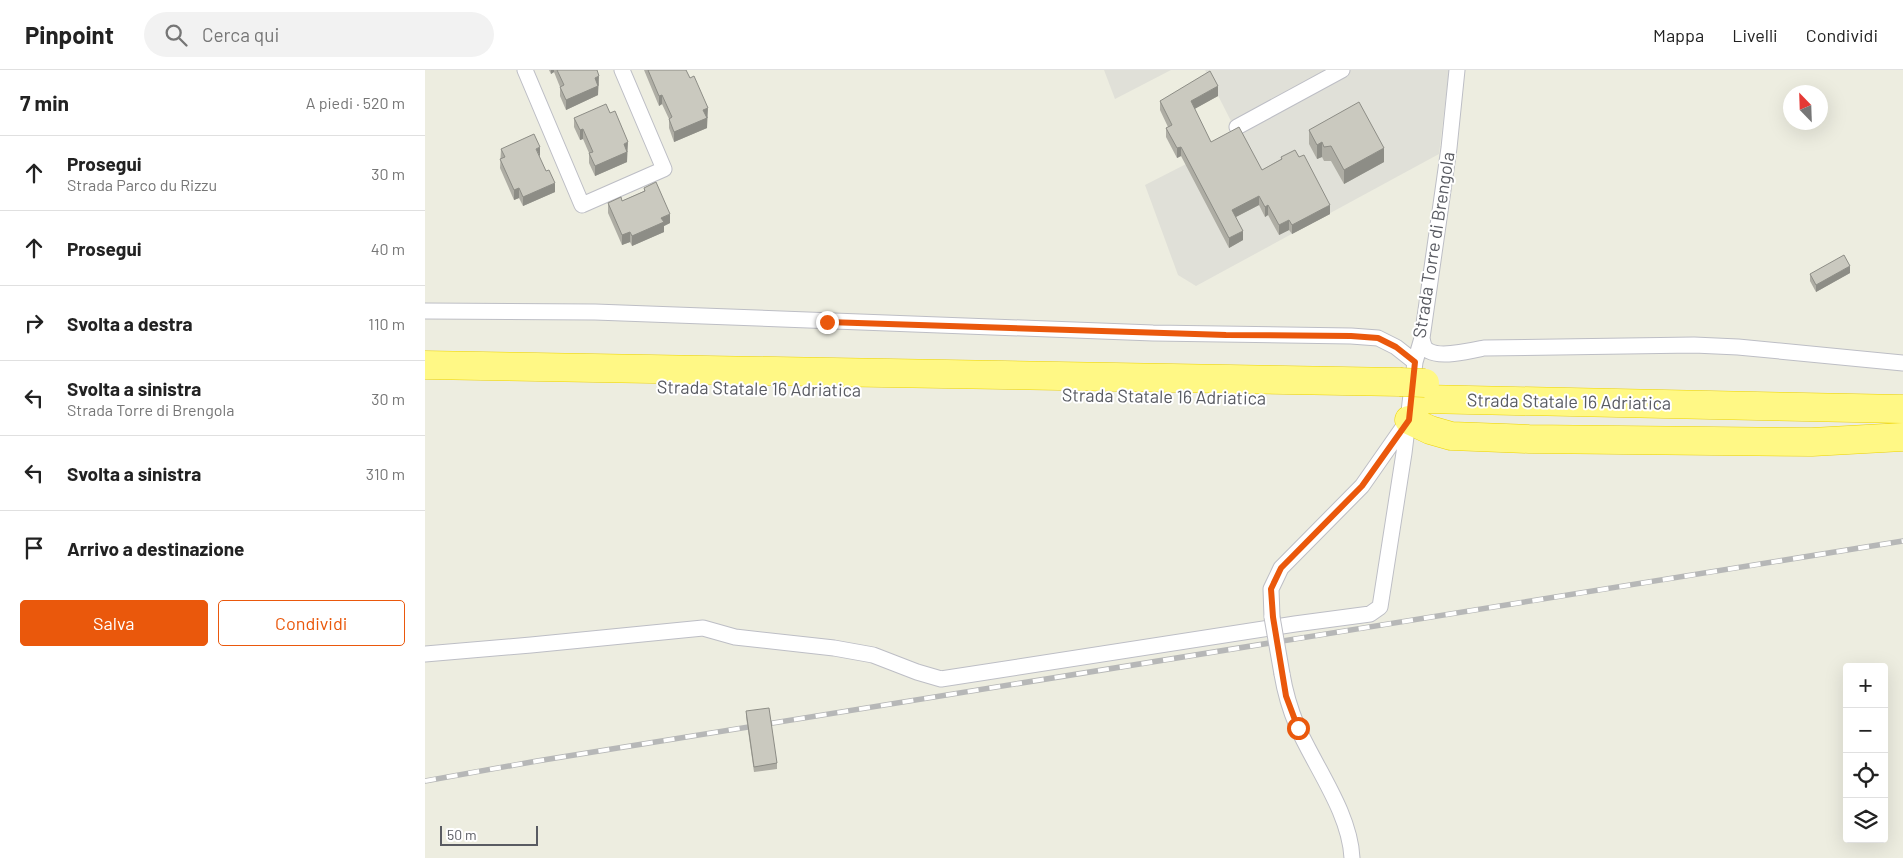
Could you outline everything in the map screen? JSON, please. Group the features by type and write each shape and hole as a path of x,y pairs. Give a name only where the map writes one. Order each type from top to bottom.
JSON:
{"highway":[{"name":"Strada Statale 16 Adriatica","path":"425,365 1412,391 1903,409"},
{"name":"Strada Statale 16 Adriatica","path":"425,381 1304,400 1412,391 1903,392"},
{"path":"1412,391 1430,430 1451,436 1529,439 1812,442 1903,437"}],"street":[{"path":"525,70 582,204 664,169 622,70"},
{"path":"1237,126 1342,70"},
{"name":"Strada Torre di Brengola","path":"1412,391 1422,338 1449,148 1457,70"},
{"path":"425,311 595,312 1153,333 1378,338 1396,347 1412,391 1380,607 1370,614 1286,625 941,680 873,655 834,648 735,638 703,628 531,646 425,654"},
{"path":"1422,338 1425,348 1429,352 1439,353 1463,352 1484,348 1694,345 1738,347 1903,363"},
{"path":"1352,858 1349,841 1338,808 1292,714 1282,674 1273,617 1271,589 1281,568 1362,486 1412,391"}],"shaded area":[{"path":"1104,70 1171,70 1115,99"},
{"path":"1205,70 1332,70 1232,123"},
{"path":"1351,70 1449,70 1439,154 1196,286 1178,275 1145,185 1239,137 1237,131"}],"building":[{"path":"557,70 597,70 599,76 595,78 598,86 566,100 560,87 564,85"},
{"path":"648,70 686,70 690,78 694,76 708,108 703,110 707,118 674,132 669,119 672,117 662,95 659,96"},
{"path":"1210,71 1218,86 1191,101 1211,142 1239,127 1262,170 1295,150 1299,157 1304,155 1330,205 1292,225 1289,220 1279,225 1268,205 1265,207 1259,196 1232,210 1243,231 1229,238 1181,147 1177,148 1166,128 1172,125 1160,101"},
{"path":"1359,102 1384,148 1344,170 1331,146 1324,147 1322,142 1317,145 1309,130"},
{"path":"606,104 610,113 615,111 628,142 624,144 627,152 595,166 589,153 593,152 583,129 580,130 574,118"},
{"path":"534,134 540,147 536,149 546,171 549,170 555,183 523,197 519,188 514,190 500,159 505,157 501,149"},
{"path":"656,182 670,214 661,218 664,222 632,236 630,232 622,235 608,203 621,197 622,201 645,191 644,188"},
{"path":"1844,255 1850,266 1816,285 1810,274"},
{"path":"769,708 777,763 754,767 746,711"}],"railway":[{"path":"425,781 537,761 1903,541"}],"route":[{"path":"827,322 1226,335 1351,336 1378,338 1396,347 1415,362 1409,420 1362,486 1281,568 1271,589 1273,617 1286,696 1298,728"}]}
